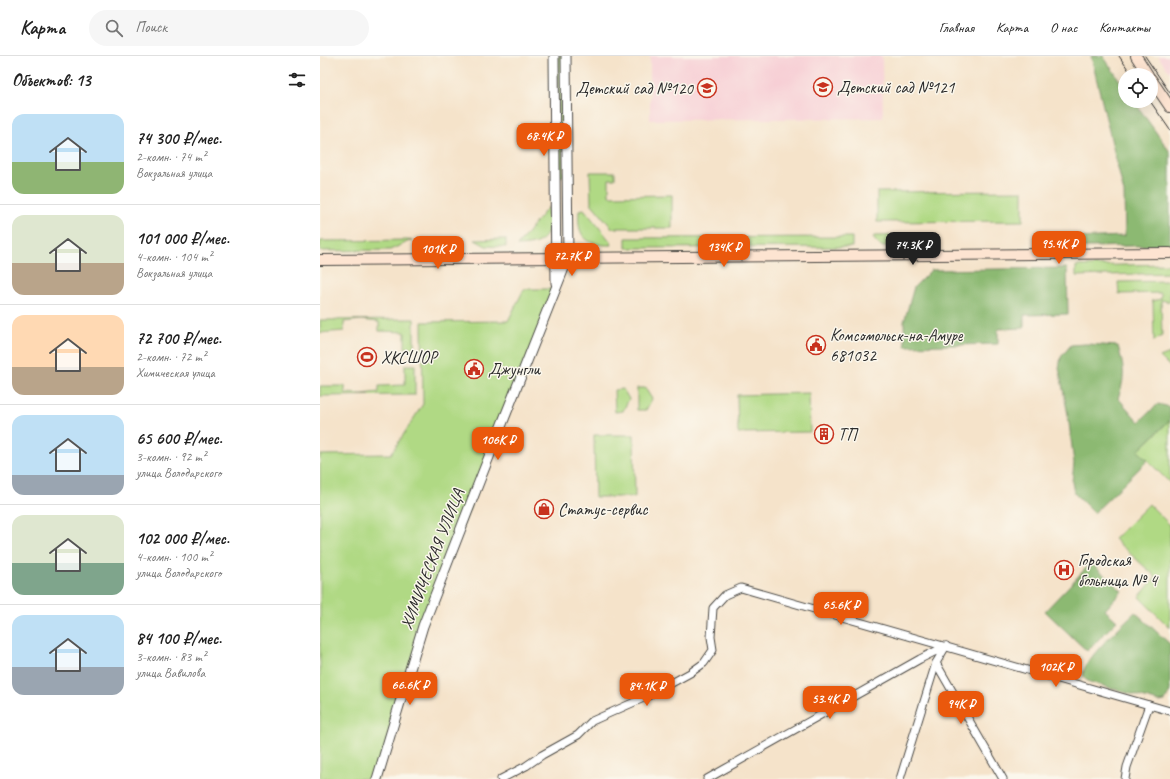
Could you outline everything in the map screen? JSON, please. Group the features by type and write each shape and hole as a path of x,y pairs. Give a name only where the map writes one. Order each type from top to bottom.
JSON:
{"main road":[{"path":"1136,56 1144,68"},
{"path":"1158,89 1170,107"},
{"path":"320,260 1170,253"}],"street":[{"name":"ХИМИЧЕСКАЯ УЛИЦА","path":"554,56 556,288"},
{"path":"566,56 568,258"},
{"name":"ХИМИЧЕСКАЯ УЛИЦА","path":"377,779 423,626 480,477 568,258"},
{"path":"500,779 526,766 542,755 578,735 592,721 648,696 690,672 704,662 713,650 711,637 713,608 725,595 741,588 946,646 1170,712"},
{"path":"900,779 936,662 946,646"},
{"path":"707,779 920,658 946,646"},
{"path":"936,662 1002,779"},
{"path":"1125,779 1127,766 1149,705"}],"shaded area":[{"path":"650,56 882,56 883,118 650,120"},
{"path":"1159,56 1170,56 1170,73 1160,59"}],"green space":[{"path":"557,56 563,56 563,176 560,177 559,176"},
{"path":"1091,56 1103,56 1118,78 1118,108 1139,108 1170,152 1170,245 1050,248 1049,239 1125,236 1124,193"},
{"path":"590,172 615,172 615,179 609,179 609,196 672,195 672,228 612,228 591,203"},
{"path":"1023,191 1023,221 877,222 877,192"},
{"path":"548,207 549,225 548,232 545,237 535,244 517,246"},
{"path":"584,209 612,245 595,244 585,238 581,233 578,219 579,210"},
{"path":"912,235 918,237 919,240 883,247 873,238 874,236"},
{"path":"852,237 852,247 626,248 626,238"},
{"path":"506,239 506,247 486,246 475,240"},
{"path":"412,240 390,250 320,251 320,241"},
{"path":"1170,264 1170,273 1076,276 1076,266"},
{"path":"1067,268 1068,314 1024,315 1024,328 998,329 998,344 905,346 904,322 914,287 931,270"},
{"path":"1170,281 1170,302 1161,300 1162,336 1154,341 1153,302 1151,301 1161,299 1161,293 1119,294 1118,282"},
{"path":"524,289 556,289 423,626 377,779 320,779 320,455 391,454 423,404 422,322 508,321"},
{"path":"414,319 414,348 405,348 405,332 379,331 379,322 361,320 344,322 344,331 320,333 320,320"},
{"path":"1086,344 1118,346 1122,360 1123,378 1118,398 1139,422 1158,404 1170,407 1170,420 1138,451 1148,460 1094,513 1074,493 1072,482 1074,463 1068,415 1059,368 1061,357 1071,345"},
{"path":"1170,353 1170,367 1160,357"},
{"path":"405,365 415,365 415,395 320,396 320,386 345,386 345,393 362,394 379,392 379,386 405,385"},
{"path":"637,388 645,388 652,399 646,410 637,410"},
{"path":"623,389 629,399 623,411 615,412 614,390"},
{"path":"809,393 810,432 738,433 737,395"},
{"path":"1170,420 1170,483 1138,451"},
{"path":"594,435 634,435 635,497 595,497"},
{"path":"1149,504 1170,525 1170,628 1139,597 1156,577 1114,539"},
{"path":"1091,563 1122,591 1105,610 1117,621 1087,651 1045,611"},
{"path":"1135,612 1170,644 1170,691 1165,701 1159,702 1090,682 1085,679 1083,672 1087,663"}],"tram line":[{"path":"1119,56 1127,68"},
{"path":"1145,56 1170,93"},
{"path":"1155,108 1170,130"}],"place":[{"name":"Детский сад №121","path":"823,87"},
{"name":"Детский сад №120","path":"707,88"},
{"name":"Комсомольск-на-Амуре 681032","path":"816,345"},
{"name":"ХКСШОР","path":"367,357"},
{"name":"Джунгли","path":"474,369"},
{"name":"ТП","path":"824,434"},
{"name":"Статус-сервис","path":"544,509"},
{"name":"Городская больница № 4","path":"1064,570"}]}
